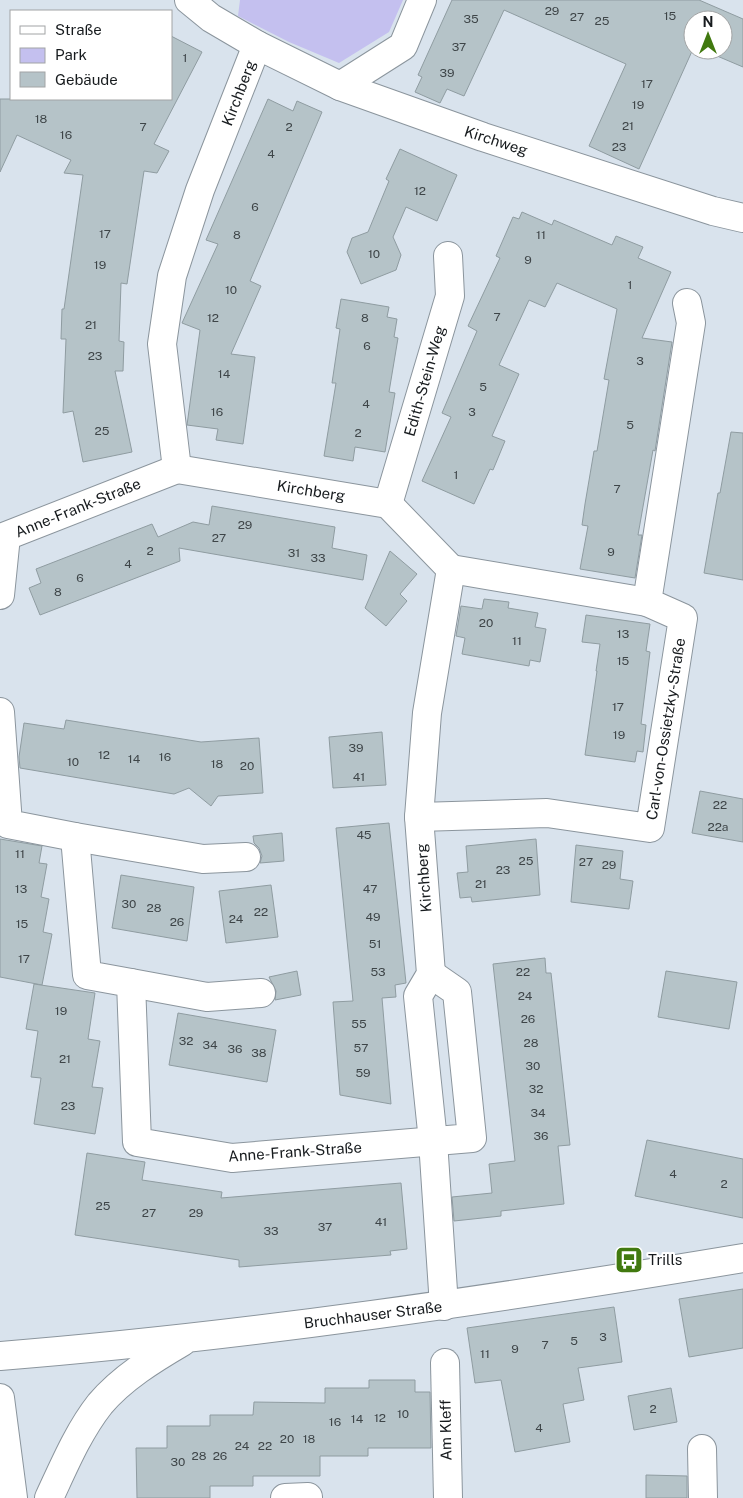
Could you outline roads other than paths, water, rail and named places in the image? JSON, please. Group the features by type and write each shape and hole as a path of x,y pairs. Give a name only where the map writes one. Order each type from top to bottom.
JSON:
{"street":[{"name":"Kirchweg","path":"189,0 211,18 257,45 340,86 483,137 704,208 743,218"},
{"path":"340,86 403,46 422,0"},
{"name":"Kirchberg","path":"257,45 200,190 172,276 162,344 177,469 388,504"},
{"name":"Edith-Stein-Weg","path":"388,504 450,296 448,256"},
{"path":"647,602 691,323 687,303"},
{"name":"Anne-Frank-Straße","path":"0,595 3,535 177,469"},
{"path":"388,504 451,569"},
{"name":"Kirchberg","path":"431,974 419,817 427,713 451,569"},
{"name":"Carl-von-Ossietzky-Straße","path":"419,817 547,813 650,828 683,618 647,602 451,569"},
{"path":"0,712 8,824 203,859 246,857"},
{"path":"75,837 87,975 207,997 261,993"},
{"path":"433,1142 472,1138 457,992 431,974 418,996 433,1142 444,1306"},
{"name":"Anne-Frank-Straße","path":"131,983 137,1142 232,1158 433,1142"},
{"name":"Bruchhauser Straße","path":"0,1356 188,1339 444,1306 743,1258"},
{"path":"49,1498 81,1431 101,1404 126,1379 188,1339"},
{"name":"Am Kleff","path":"445,1362 448,1498"},
{"path":"0,1398 12,1498"},
{"path":"702,1449 703,1498"}],"place":[{"name":"Trills","path":"629,1260"}]}
